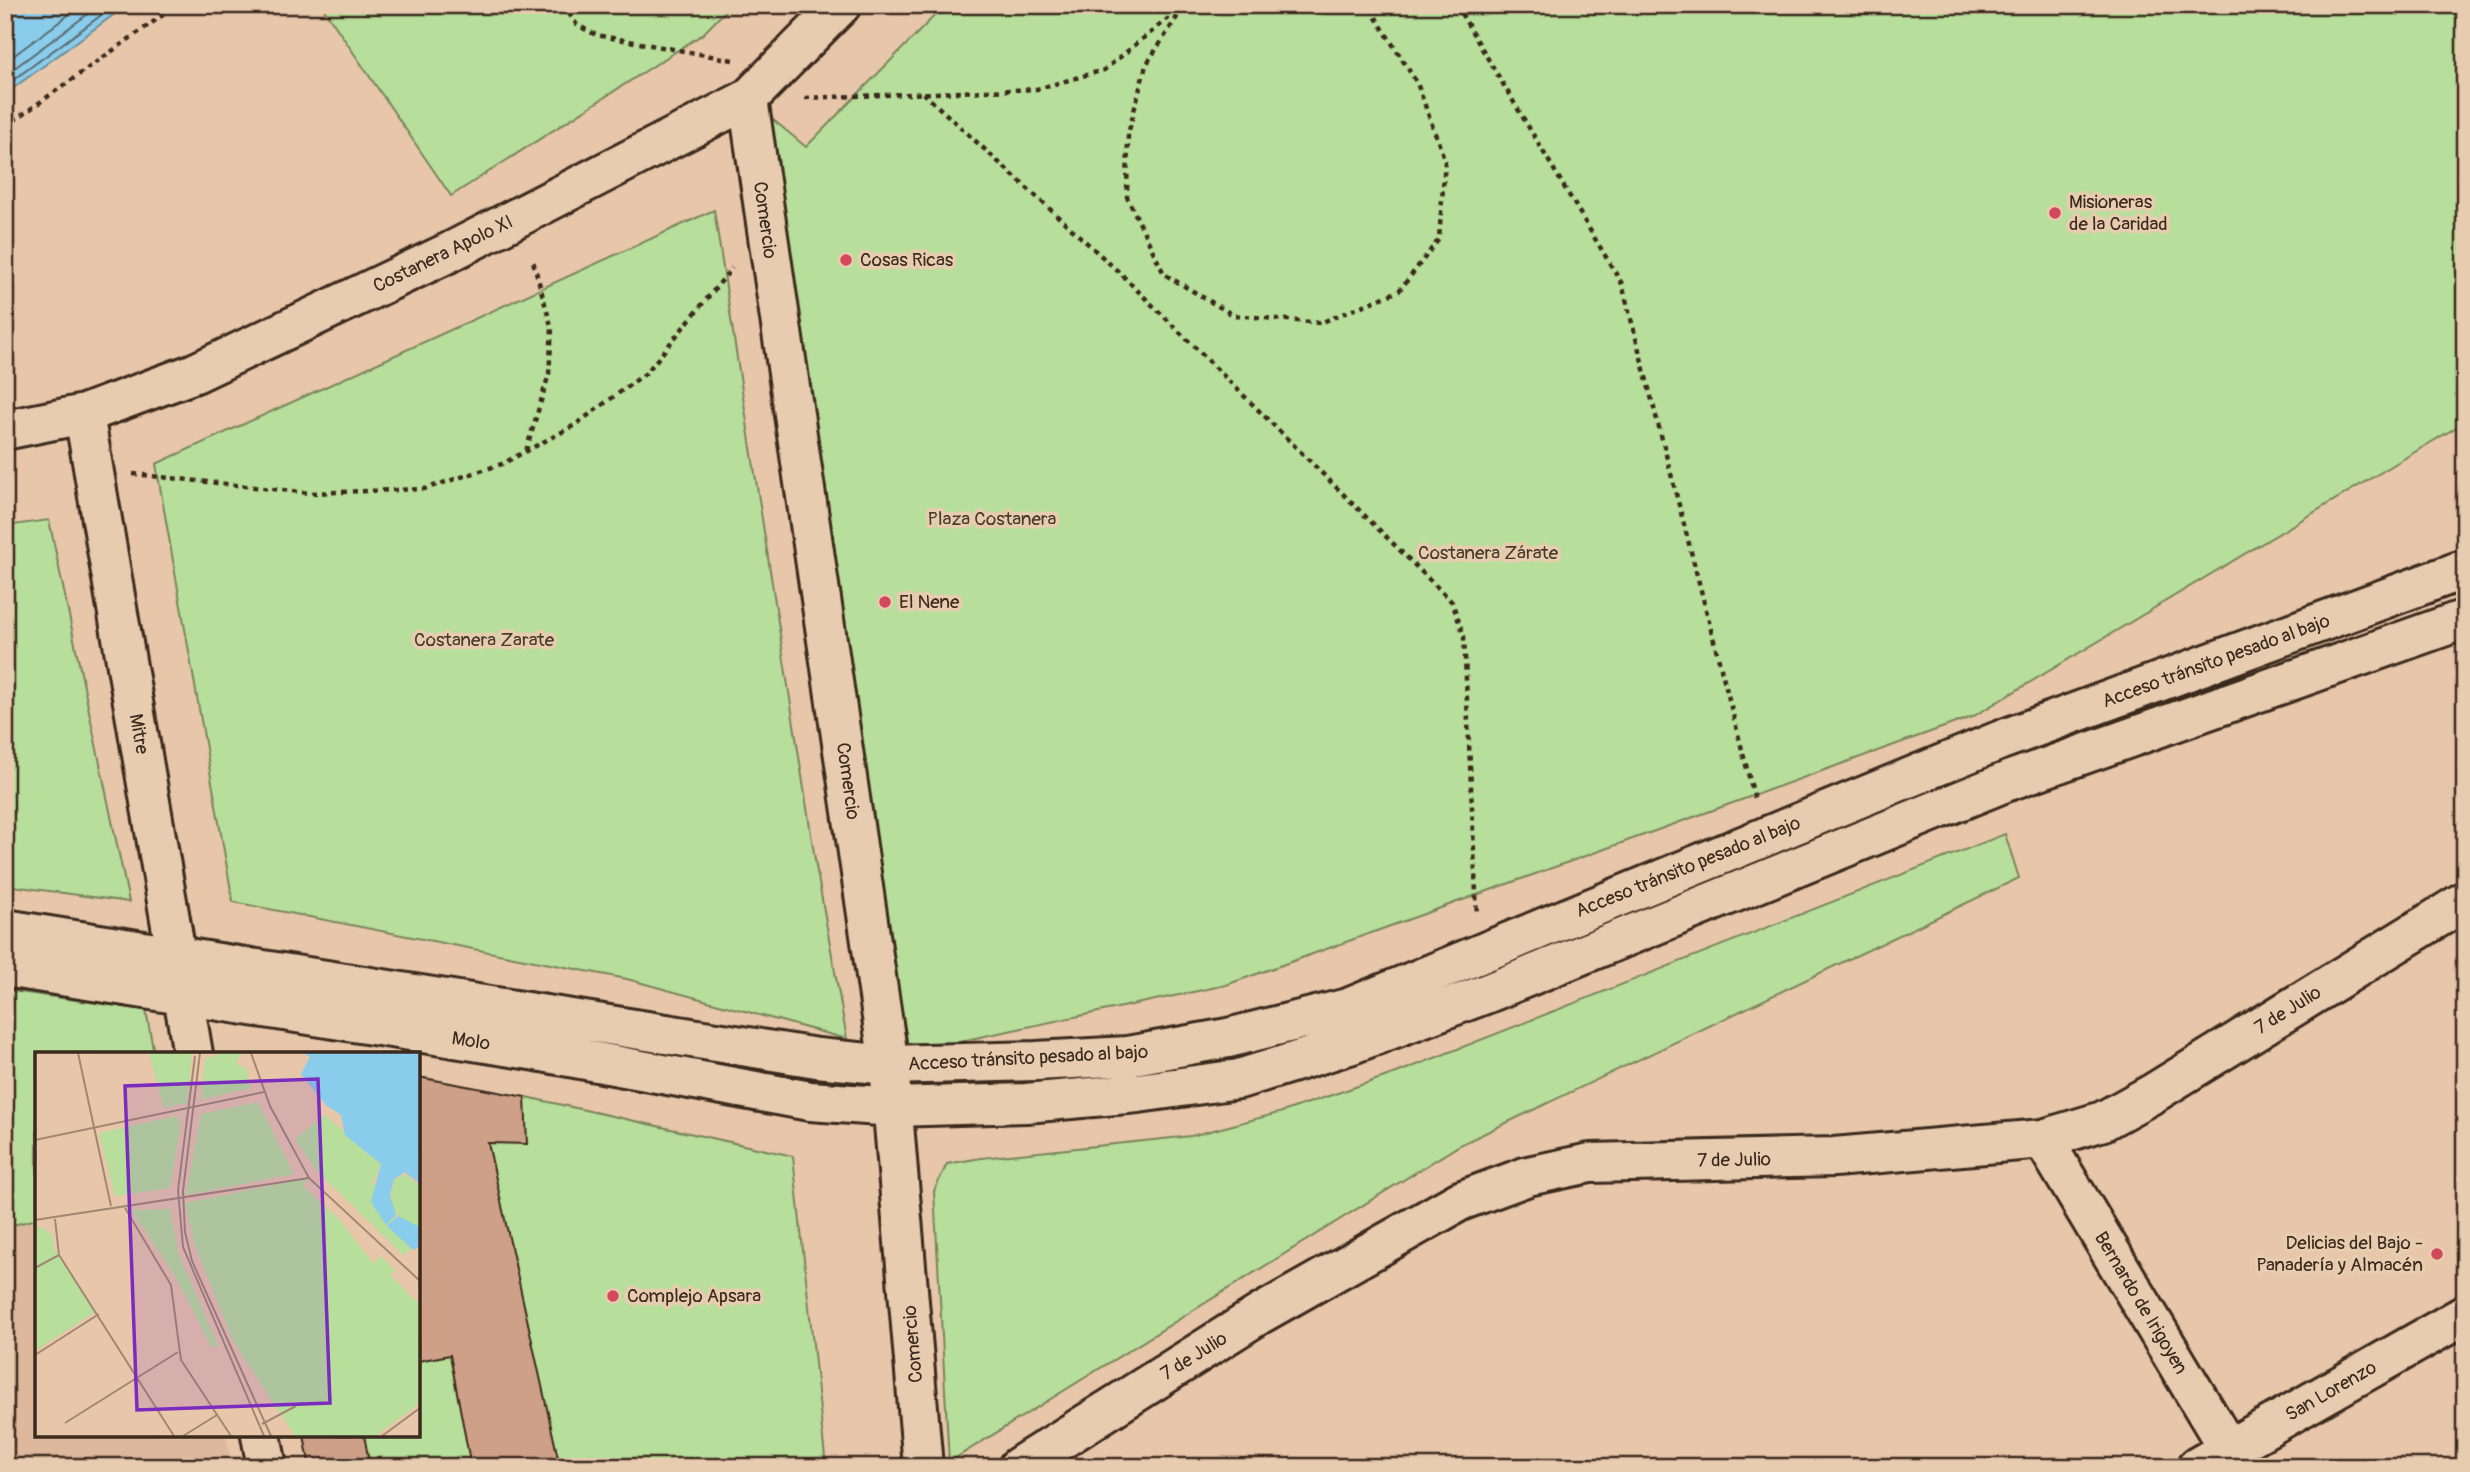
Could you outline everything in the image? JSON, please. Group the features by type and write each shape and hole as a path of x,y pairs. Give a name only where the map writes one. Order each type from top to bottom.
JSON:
{"street":[{"name":"Costanera Apolo XI","path":"5,430 84,414 195,373 410,271 758,89 841,5"},
{"name":"Comercio","path":"758,89 766,226 894,1107 923,1467"},
{"name":"Mitre","path":"84,414 193,1052"},
{"name":"Acceso tránsito pesado al bajo","path":"889,1066 1128,1056 1228,1038 1348,1008 2001,740 2465,569"},
{"name":"Acceso tránsito pesado al bajo","path":"894,1107 1026,1103 1138,1093 1239,1079 1352,1044 1488,993 2008,781 2465,619"},
{"name":"7 de Julio","path":"1018,1467 1260,1314 1460,1201 1528,1176 1590,1163 1835,1157 2043,1139 2104,1121 2465,901"},
{"name":"Molo","path":"5,929 804,1055 889,1066"},
{"name":"Molo","path":"5,967 537,1051 810,1101 894,1107"},
{"name":"Bernardo de Irigoyen","path":"2043,1139 2222,1461"},
{"name":"San Lorenzo","path":"2222,1461 2465,1315"},
{"path":"261,1437 267,1467"}],"path":[{"path":"5,127 177,5"},
{"path":"564,5 577,25 596,35 730,59 758,89 923,93 1037,89 1104,70 1184,7"},
{"path":"1184,7 1146,65 1128,134 1128,197 1164,274 1233,315 1320,323 1399,291 1439,239 1445,161 1417,83 1368,5"},
{"path":"1456,5 1622,284 1764,836"},
{"path":"923,93 1121,274 1452,602 1465,636 1479,954"},
{"path":"94,470 310,493 424,489 502,464 575,425 646,373 766,226"},
{"path":"526,451 550,374 552,329 533,261"}],"shaded area":[{"path":"35,1220 35,1437 226,1437 232,1467 5,1467 5,1227"}],"green space":[{"path":"321,5 731,5 703,34 451,196"},
{"path":"945,5 2465,5 2465,422 1972,717 1226,985 909,1052 748,99 806,147"},
{"name":"Costanera Zarate","path":"714,210 816,866 847,1039 627,979 233,902 156,464"},
{"path":"49,520 129,902 5,885 5,526"},
{"path":"2005,834 2019,878 1460,1145 949,1462 934,1191 947,1164 1191,1136 1282,1112 1399,1072"},
{"path":"5,990 146,1010 154,1052 35,1052 35,1220 5,1227"},
{"name":"Complejo Apsara","path":"420,1077 526,1097 793,1156 826,1467 310,1467 304,1437 420,1437"}],"water":[{"path":"5,5 127,5 5,94"}],"building":[{"path":"420,1077 525,1097 527,1144 488,1143 560,1467 471,1467 450,1355 420,1361"},
{"path":"304,1437 364,1437 370,1467 310,1467"}],"place":[{"name":"Misioneras de la Caridad","path":"2055,213"},
{"name":"Cosas Ricas","path":"846,260"},
{"name":"El Nene","path":"885,602"},
{"name":"Delicias del Bajo - Panadería y Almacén","path":"2437,1254"},
{"name":"Complejo Apsara","path":"613,1296"}],"park label":[{"name":"Plaza Costanera","path":"992,519"},
{"name":"Costanera Zárate","path":"1488,553"}]}
